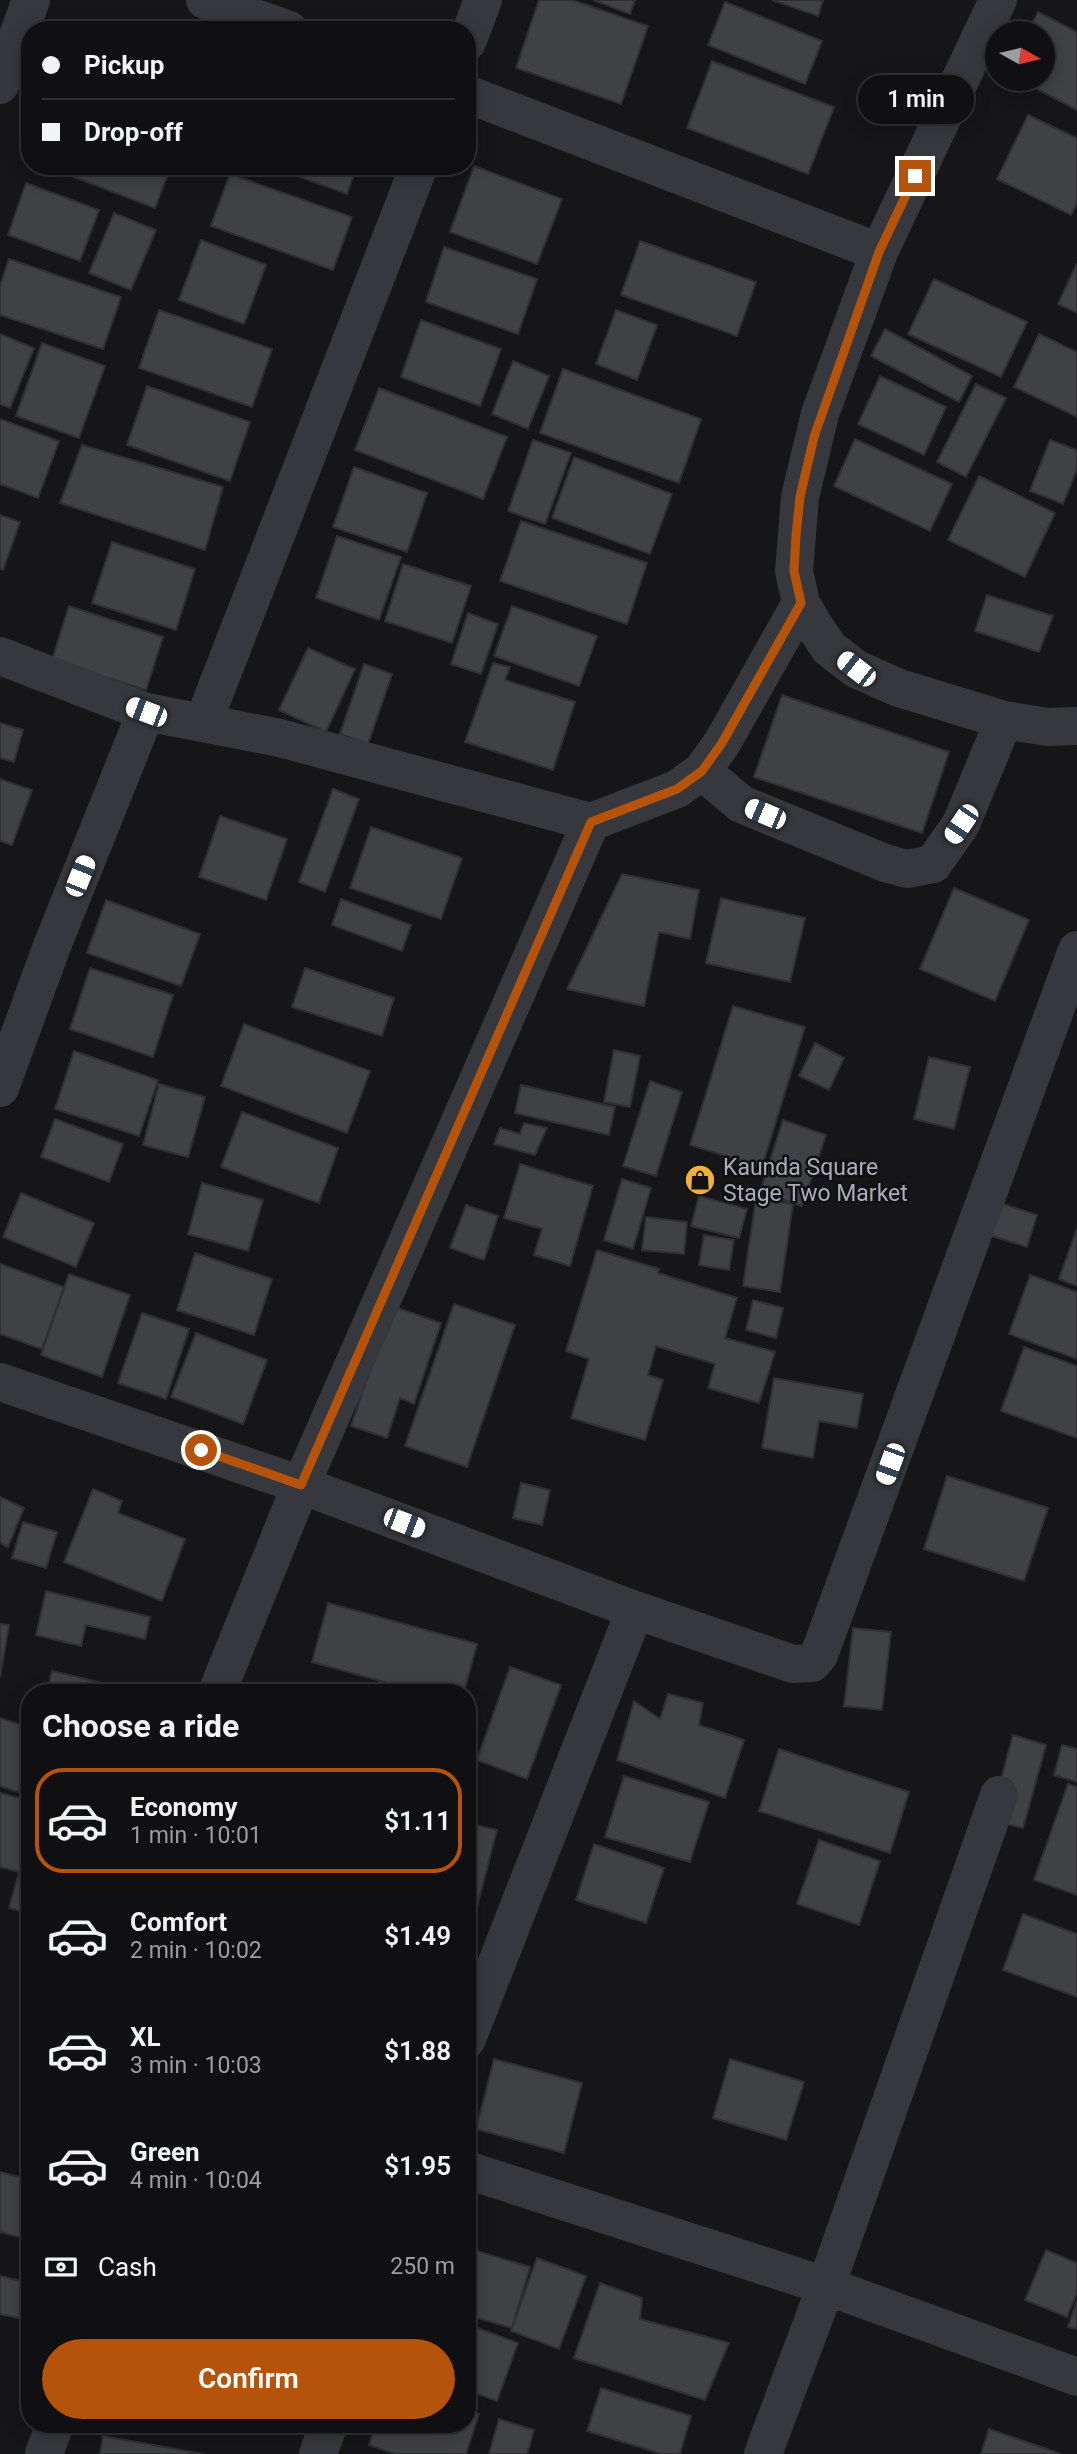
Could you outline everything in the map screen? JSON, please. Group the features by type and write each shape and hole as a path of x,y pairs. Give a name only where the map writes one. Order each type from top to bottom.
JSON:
{"street":[{"path":"23,21 31,0"},
{"path":"205,0 264,21"},
{"path":"476,21 484,0"},
{"path":"998,0 879,252 820,414 800,497 794,571 801,603 829,648 856,669 899,688 1004,720 1048,727 1077,726"},
{"path":"0,85 21,27"},
{"path":"476,97 879,252"},
{"path":"203,723 416,175"},
{"path":"0,656 146,712 292,741 591,822 677,789 702,771 722,743 801,603"},
{"path":"0,1088 52,946 146,712"},
{"path":"702,771 741,804 885,863 907,869 933,864 961,824 1004,720"},
{"path":"220,1684 301,1485 591,822"},
{"path":"0,1382 301,1485 635,1610 793,1664 812,1663 819,1655 1077,950"},
{"path":"476,2016 635,1610"},
{"path":"763,2454 826,2286 999,1795"},
{"path":"476,2173 826,2286 1077,2377"},
{"path":"44,2454 52,2433"},
{"path":"318,2454 326,2433"}],"building":[{"path":"539,0 572,0 648,26 621,104 516,68"},
{"path":"593,0 635,0 630,14"},
{"path":"772,0 823,0 818,16"},
{"path":"725,2 822,41 805,84 708,45"},
{"path":"1038,12 1077,32 1077,110 1041,91 1055,91 1055,21 1033,21"},
{"path":"712,61 834,107 808,174 687,128"},
{"path":"1028,115 1077,138 1077,203 1071,215 997,179"},
{"path":"476,167 562,199 537,264 450,232 471,175 476,175"},
{"path":"69,175 168,175 155,208"},
{"path":"230,175 352,217 333,270 211,226"},
{"path":"294,175 354,175 347,194"},
{"path":"26,183 99,210 80,261 8,235"},
{"path":"114,213 156,230 131,290 89,273"},
{"path":"201,240 266,265 244,324 179,300"},
{"path":"640,241 756,282 737,336 621,295"},
{"path":"444,247 537,279 518,334 426,302"},
{"path":"9,259 121,297 103,349 0,315 0,286"},
{"path":"1077,263 1077,313 1058,304"},
{"path":"934,279 1027,322 1001,377 908,334"},
{"path":"159,310 272,349 252,407 139,368"},
{"path":"616,310 657,325 637,380 596,364"},
{"path":"421,320 501,349 480,406 401,377"},
{"path":"885,329 972,376 959,402 871,356"},
{"path":"0,334 34,348 10,408 0,404"},
{"path":"1039,334 1077,352 1077,417 1014,387"},
{"path":"42,343 105,366 79,438 16,416"},
{"path":"513,361 549,376 528,429 492,414"},
{"path":"563,369 701,419 679,483 540,433"},
{"path":"880,376 946,407 924,455 858,424"},
{"path":"976,384 1006,398 966,477 937,462"},
{"path":"147,386 250,422 230,481 127,445"},
{"path":"379,388 507,437 483,499 355,450"},
{"path":"0,419 59,441 38,498 0,484"},
{"path":"855,439 952,484 930,531 834,486"},
{"path":"533,440 571,453 545,524 508,511"},
{"path":"1050,440 1077,450 1077,469 1063,504 1030,491"},
{"path":"82,445 223,487 205,550 60,503"},
{"path":"574,457 672,494 650,554 552,518"},
{"path":"354,467 427,493 407,552 333,527"},
{"path":"979,476 1055,513 1025,577 948,540"},
{"path":"0,515 20,522 3,570 0,569"},
{"path":"521,521 647,563 627,624 500,581"},
{"path":"337,536 401,557 379,620 316,598"},
{"path":"112,542 195,569 176,630 92,603"},
{"path":"403,564 471,586 452,643 385,621"},
{"path":"987,595 1053,616 1039,652 975,631"},
{"path":"69,606 163,637 146,690 52,660"},
{"path":"512,606 597,636 579,686 494,656"},
{"path":"468,613 498,624 481,674 451,664"},
{"path":"308,648 355,669 326,732 279,710"},
{"path":"493,663 510,667 505,680 575,702 553,770 465,742"},
{"path":"364,664 392,674 368,744 340,734"},
{"path":"782,695 949,752 922,833 754,777"},
{"path":"0,723 23,730 14,762 0,758"},
{"path":"0,779 32,790 12,845 0,841"},
{"path":"333,789 359,799 325,892 299,882"},
{"path":"220,816 287,839 266,900 199,877"},
{"path":"371,827 462,858 441,919 350,888"},
{"path":"622,874 699,890 690,939 659,932 644,1006 567,989"},
{"path":"954,888 1029,920 995,1001 920,969"},
{"path":"721,898 805,918 790,982 706,963"},
{"path":"341,899 411,925 402,951 332,925"},
{"path":"106,900 200,934 181,986 87,953"},
{"path":"90,968 173,995 153,1057 70,1029"},
{"path":"305,968 394,998 382,1036 292,1007"},
{"path":"733,1006 805,1027 762,1167 690,1145"},
{"path":"244,1024 370,1071 347,1133 221,1086"},
{"path":"815,1043 844,1058 829,1090 799,1076"},
{"path":"614,1050 640,1056 630,1107 604,1102"},
{"path":"74,1051 158,1080 139,1136 55,1109"},
{"path":"929,1057 970,1067 954,1129 914,1119"},
{"path":"650,1081 682,1092 656,1176 623,1166"},
{"path":"159,1084 205,1097 188,1157 143,1145"},
{"path":"521,1085 615,1107 609,1135 515,1113"},
{"path":"242,1112 338,1148 319,1203 221,1167"},
{"path":"55,1119 123,1144 109,1182 41,1157"},
{"path":"783,1120 826,1135 802,1206 760,1192"},
{"path":"524,1123 547,1128 535,1155 494,1144 500,1128 520,1134"},
{"path":"520,1164 593,1186 570,1266 534,1255 542,1229 504,1218"},
{"path":"622,1179 651,1188 633,1249 604,1240"},
{"path":"202,1183 263,1200 248,1251 188,1234"},
{"path":"21,1193 94,1223 76,1267 3,1237"},
{"path":"699,1196 747,1209 739,1238 691,1226"},
{"path":"756,1198 793,1204 780,1292 743,1286"},
{"path":"1000,1203 1037,1215 1027,1247 989,1235"},
{"path":"466,1205 498,1216 484,1260 450,1248"},
{"path":"646,1217 687,1222 684,1254 642,1250"},
{"path":"1077,1228 1077,1286 1059,1279"},
{"path":"704,1235 734,1240 729,1270 699,1265"},
{"path":"597,1250 659,1269 658,1273 737,1298 725,1338 775,1352 759,1403 708,1388 715,1364 656,1346 648,1375 663,1380 645,1440 571,1418 589,1359 566,1351"},
{"path":"195,1253 272,1279 254,1335 177,1310"},
{"path":"0,1264 64,1287 42,1349 0,1334"},
{"path":"69,1274 130,1295 102,1377 41,1355"},
{"path":"1030,1275 1077,1292 1077,1359 1009,1334"},
{"path":"753,1300 783,1308 776,1338 746,1330"},
{"path":"454,1304 515,1325 467,1467 405,1446"},
{"path":"392,1306 441,1323 414,1404 400,1398 387,1438 351,1426"},
{"path":"142,1313 189,1329 166,1399 118,1383"},
{"path":"196,1333 267,1360 243,1424 171,1397"},
{"path":"1024,1347 1077,1366 1077,1438 1001,1411"},
{"path":"774,1378 863,1394 857,1428 819,1421 813,1458 762,1448"},
{"path":"947,1476 1048,1508 1024,1581 924,1549"},
{"path":"521,1483 550,1490 542,1525 513,1518"},
{"path":"93,1489 122,1501 118,1513 185,1539 162,1601 64,1562"},
{"path":"0,1497 24,1508 8,1547 0,1543"},
{"path":"23,1522 57,1532 46,1568 12,1558"},
{"path":"46,1591 150,1617 145,1639 86,1625 81,1646 36,1635"},
{"path":"328,1603 477,1644 466,1684 391,1684 312,1662"},
{"path":"0,1624 9,1625 0,1677"},
{"path":"853,1628 891,1632 882,1710 844,1706"},
{"path":"510,1667 561,1685 527,1779 477,1760"},
{"path":"52,1671 107,1684 49,1684"},
{"path":"668,1694 703,1703 699,1725 744,1740 725,1798 617,1760 634,1701 660,1719"},
{"path":"0,1718 21,1725 21,1784 18,1792 0,1786"},
{"path":"1013,1735 1046,1745 1023,1828 990,1820"},
{"path":"1062,1745 1077,1749 1077,1782 1054,1775"},
{"path":"779,1749 909,1792 890,1853 759,1811"},
{"path":"624,1776 709,1802 690,1862 605,1837"},
{"path":"1068,1784 1077,1787 1077,1895 1034,1880"},
{"path":"0,1793 21,1799 21,1911 9,1908 19,1872 0,1867"},
{"path":"476,1825 497,1830 476,1911"},
{"path":"819,1840 880,1861 859,1925 797,1904"},
{"path":"594,1844 664,1868 646,1923 576,1900"},
{"path":"1023,1914 1077,1934 1077,1997 1003,1970"},
{"path":"494,2059 582,2083 564,2153 476,2129"},
{"path":"730,2059 804,2082 786,2140 713,2118"},
{"path":"0,2172 21,2178 21,2238 0,2232"},
{"path":"1046,2250 1077,2263 1077,2293 1067,2317 1025,2300"},
{"path":"476,2251 530,2267 512,2328 476,2318"},
{"path":"537,2258 586,2276 559,2349 511,2331"},
{"path":"0,2276 21,2281 21,2319 0,2314"},
{"path":"600,2283 642,2298 640,2319 729,2343 705,2400 574,2358"},
{"path":"1077,2300 1077,2329 1068,2327"},
{"path":"476,2327 518,2343 497,2401 476,2393"},
{"path":"601,2388 691,2416 680,2454 662,2454 587,2431"},
{"path":"499,2419 534,2430 527,2454 489,2454"},
{"path":"989,2429 1061,2454 981,2454"},
{"path":"373,2433 473,2433 466,2454 396,2454 369,2445"},
{"path":"103,2436 203,2454 100,2454"}],"place":[{"name":"Kaunda Square Stage Two Market","path":"700,1180"}],"route":[{"path":"201,1450 301,1485 591,822 677,789 702,771 722,743 801,603 794,571 796,535 800,497 820,414 879,252 915,176"}]}
